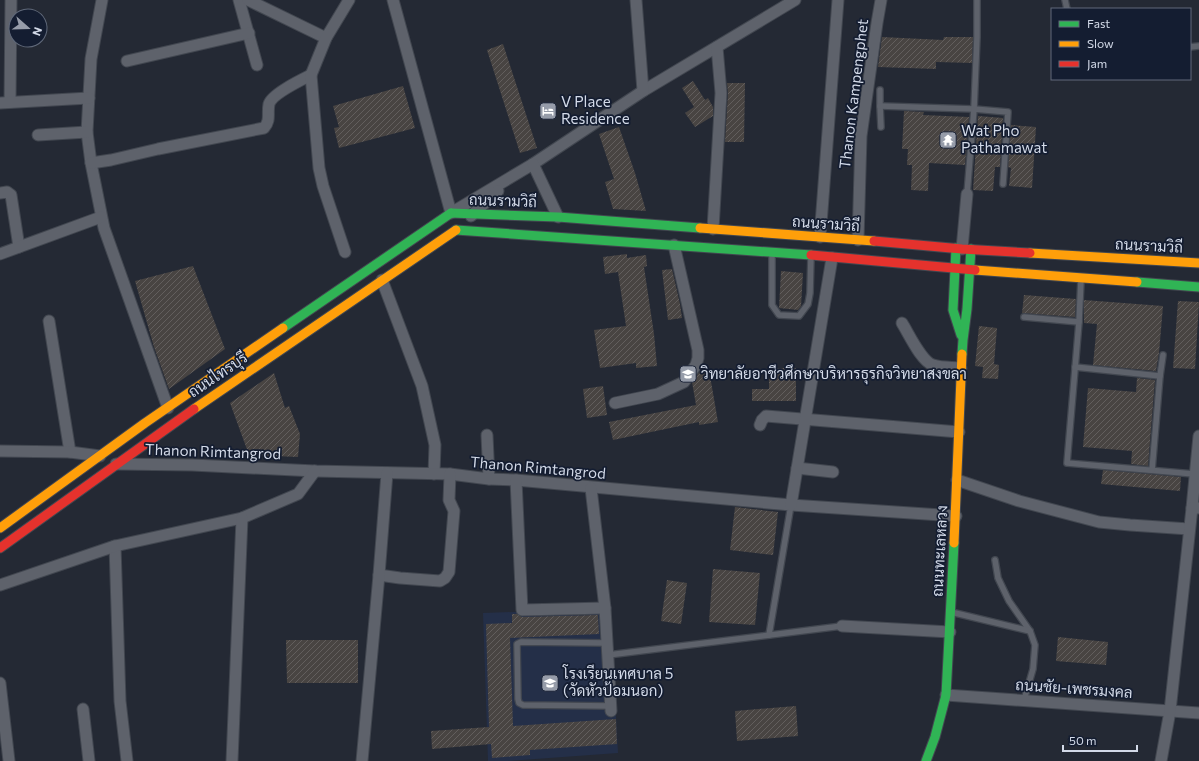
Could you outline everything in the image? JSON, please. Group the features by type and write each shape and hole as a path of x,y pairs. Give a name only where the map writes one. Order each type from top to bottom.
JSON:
{"main road":[{"name":"ถนนรามวิถี","path":"452,213 558,217 963,249 1199,263"},
{"path":"452,213 456,230"},
{"name":"ถนนไทรบุรี","path":"0,528 168,408 452,213"},
{"name":"ถนนรามวิถี","path":"456,230 811,255 832,258 1199,287"},
{"name":"ถนนไทรบุรี","path":"0,548 170,425 456,230"},
{"name":"ถนนทะเลหลวง","path":"963,249 954,268 953,310 963,340"},
{"name":"ถนนทะเลหลวง","path":"926,761 935,737 946,695 956,516 961,368 970,269 963,249"}],"street":[{"path":"11,0 5,102 89,98"},
{"path":"102,0 91,59 87,132 91,163 104,228 168,408"},
{"path":"239,0 257,65"},
{"path":"248,0 326,38"},
{"path":"345,252 323,186 319,168 311,75 326,38 349,0"},
{"path":"393,0 452,213 515,176 643,91 790,1"},
{"path":"636,0 643,91"},
{"path":"820,237 838,0"},
{"name":"Thanon Kampengphet","path":"858,240 861,136 877,23 882,0"},
{"path":"127,61 249,33"},
{"path":"713,229 721,92 717,47"},
{"path":"91,163 264,128 269,121 269,104 271,99 311,75"},
{"path":"38,135 87,132"},
{"path":"534,164 558,217"},
{"path":"456,230 515,176"},
{"path":"0,193 7,192 11,195 19,246"},
{"path":"963,249 967,194"},
{"path":"0,254 101,217"},
{"path":"615,403 658,394 684,382 696,365 698,350 674,245"},
{"path":"791,505 832,258"},
{"path":"382,280 422,386 435,445 434,474"},
{"path":"49,321 70,452"},
{"path":"902,323 927,362 933,365 961,368"},
{"path":"760,425 766,416 958,432"},
{"path":"487,435 489,479"},
{"path":"1161,761 1170,711 1189,529 1195,508 1194,474 1199,436"},
{"path":"0,451 70,452 100,456"},
{"name":"Thanon Rimtangrod","path":"116,464 450,474 489,479 516,480 791,505 956,516"},
{"path":"797,468 833,472"},
{"path":"0,585 115,546 242,518 298,494 315,471"},
{"path":"362,761 387,473"},
{"path":"379,575 440,581 449,572 454,510 449,500 450,474"},
{"path":"516,480 522,610 605,608"},
{"path":"957,480 1019,501 1099,522 1130,526 1189,529"},
{"path":"591,488 605,608 611,709"},
{"path":"232,761 242,518"},
{"path":"115,546 120,701 127,761"},
{"path":"842,626 950,632"},
{"path":"0,683 9,761"},
{"name":"ถนนชัย-เพชรมงคล","path":"946,695 1199,713"},
{"path":"83,709 89,761"}],"lane":[{"path":"967,194 974,109 977,0"},
{"path":"880,90 881,127"},
{"path":"880,106 974,109 1008,112 1003,184"},
{"path":"772,253 772,305 779,315 799,316 808,304 810,293 811,255"},
{"path":"1082,278 1066,463 1194,474"},
{"path":"1024,317 1079,322"},
{"path":"1152,470 1163,355"},
{"path":"1075,367 1160,376"},
{"path":"769,635 791,505"},
{"path":"995,560 998,578 1009,602 1030,631 1035,645 1033,669 1024,700"},
{"path":"951,612 1030,631"},
{"path":"608,655 842,626"},
{"path":"608,643 521,642 517,644 518,699 519,703 523,705 611,709"}],"shaded area":[{"name":"โรงเรียนเทศบาล 5 (วัดหัวป้อมนอก)","path":"610,608 618,753 508,761 488,761 483,613"}],"building":[{"path":"882,37 943,40 944,37 973,37 972,63 936,62 936,69 878,67"},
{"path":"503,44 537,148 520,153 487,50"},
{"path":"693,81 705,100 708,98 713,107 713,116 695,127 685,113 694,107 682,88"},
{"path":"727,83 745,83 744,142 725,142 728,93"},
{"path":"403,86 415,128 339,148 334,128 339,127 333,106"},
{"path":"904,111 924,112 923,115 969,117 965,165 929,163 928,191 911,190 912,165 907,165 908,149 902,149"},
{"name":"Wat Pho Pathamawat","path":"978,116 1003,118 1000,167 995,167 993,191 973,190"},
{"path":"1011,125 1036,127 1032,188 1009,186 1011,168 1008,167"},
{"path":"619,127 646,211 613,209 605,182 614,179 599,134"},
{"path":"627,254 627,258 646,255 647,266 644,267 657,366 636,368 636,363 600,368 594,330 626,326 618,272 605,274 603,257"},
{"path":"193,266 225,349 169,389 154,347 135,281"},
{"path":"672,269 682,318 668,320 662,270"},
{"path":"781,271 803,273 801,306 798,310 779,308"},
{"path":"1024,295 1076,299 1075,317 1022,313"},
{"path":"1084,300 1163,306 1156,371 1093,365 1097,324 1084,323"},
{"path":"1178,301 1199,302 1195,369 1173,368"},
{"path":"979,326 997,328 994,364 999,365 998,379 982,378 983,367 975,366"},
{"path":"769,368 796,368 796,401 752,401 752,389 769,389"},
{"path":"709,370 718,422 699,425 699,422 613,440 609,422 696,405 692,382 700,371"},
{"path":"274,373 285,408 289,406 300,434 298,457 249,455 230,403"},
{"path":"1137,378 1155,380 1148,466 1131,464 1132,451 1083,447 1088,388 1136,392"},
{"path":"603,386 607,415 587,418 583,389"},
{"path":"1103,470 1181,477 1180,491 1101,484"},
{"path":"735,507 778,512 773,555 730,550"},
{"path":"713,569 760,573 755,625 709,622"},
{"path":"667,580 687,583 681,624 661,621"},
{"path":"512,614 517,614 522,617 598,615 599,634 510,638 513,726 616,719 617,744 530,750 530,755 492,758 491,744 432,749 431,731 489,727 486,624 512,623"},
{"path":"1058,637 1108,642 1106,665 1056,661"},
{"path":"286,640 358,640 358,683 287,683"},
{"path":"796,706 798,736 737,741 735,711"}],"traffic: fast":[{"path":"451,213 558,217 700,228"},
{"path":"283,328 451,213"},
{"path":"456,230 811,255"},
{"path":"956,248 953,310 961,335"},
{"path":"962,354 971,249"},
{"path":"1137,282 1199,287"},
{"path":"926,761 935,737 946,695 954,543"}],"traffic: slow":[{"path":"700,228 874,241"},
{"path":"194,409 456,230"},
{"path":"1030,253 1199,263"},
{"path":"975,270 1137,282"},
{"path":"0,528 145,423 283,328"},
{"path":"954,543 962,354"}],"traffic: jam":[{"path":"874,241 962,249 1030,253"},
{"path":"811,255 975,270"},
{"path":"0,548 194,409"}],"place":[{"name":"V Place Residence","path":"548,111"},
{"name":"Wat Pho Pathamawat","path":"948,140"},
{"name":"วิทยาลัยอาชีวศึกษาบริหารธุรกิจวิทยาสงขลา","path":"688,374"},
{"name":"โรงเรียนเทศบาล 5 (วัดหัวป้อมนอก)","path":"550,683"}]}
